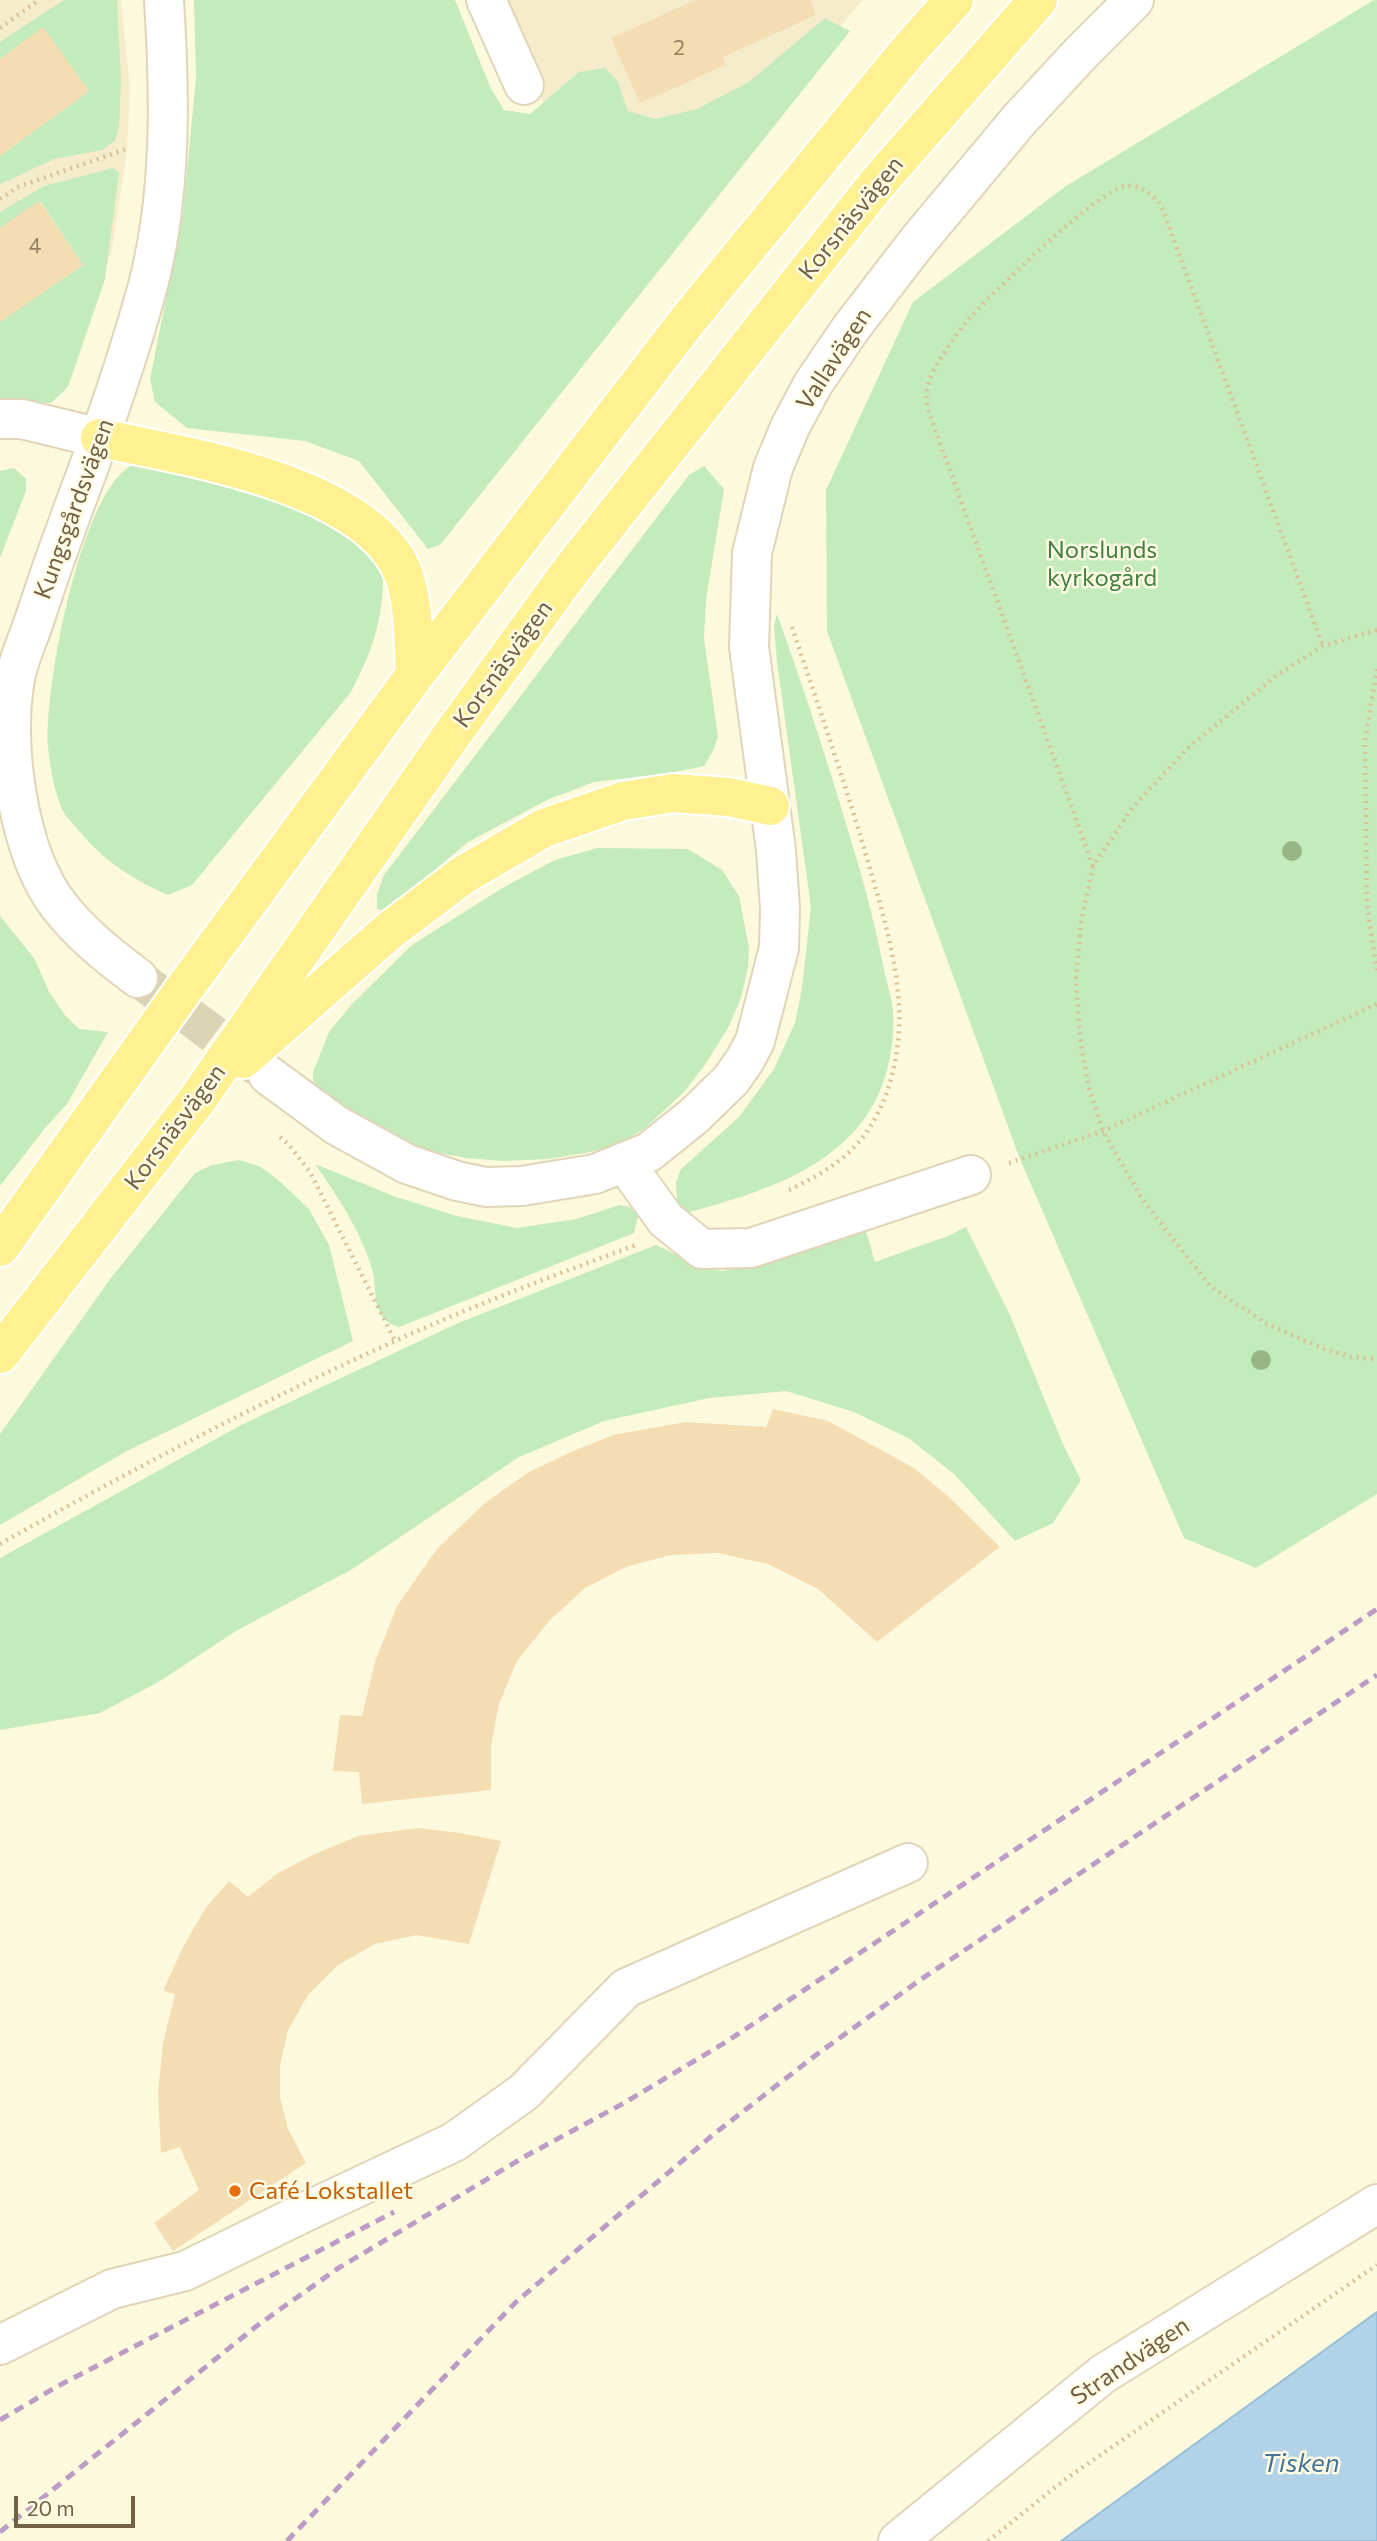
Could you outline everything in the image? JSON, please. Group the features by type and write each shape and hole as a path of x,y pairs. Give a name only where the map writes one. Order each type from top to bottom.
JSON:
{"main road":[{"path":"0,1247 187,985 415,675 688,320 909,50 954,0"},
{"name":"Korsnäsvägen","path":"0,1354 197,1100 456,729 569,573 876,185 1038,0"},
{"path":"100,438 191,457 269,479 341,509 363,523 400,565 411,604 415,675"},
{"path":"197,1100 389,931 463,875 544,828 624,801 673,793 729,797 770,806"}],"street":[{"name":"Kungsgårdsvägen","path":"138,978 94,942 60,907 44,882 30,848 21,814 10,724 16,675 51,568 121,379 148,286 162,211 169,78 164,0"},
{"path":"486,0 524,85"},
{"name":"Vallavägen","path":"770,806 749,647 752,553 773,468 790,428 813,384 851,328 918,241 1019,120 1134,0"},
{"path":"0,419 22,419 100,438"},
{"path":"268,1075 336,1125 407,1164 457,1181 486,1187 522,1186 596,1174 649,1152 694,1116 731,1080 746,1060 755,1041 779,948 780,909 770,806"},
{"path":"624,1162 666,1220 702,1249 751,1248 971,1175"},
{"path":"0,2345 112,2289 185,2271 454,2142 524,2092 626,1988 908,1863"},
{"name":"Strandvägen","path":"898,2541 1103,2374 1377,2204"}],"path":[{"path":"0,28 39,0"},
{"path":"0,199 18,187 132,146 131,160"},
{"path":"1093,866 927,407 926,391 932,373 965,323 999,287 1112,191 1127,186 1151,192 1161,205 1323,646"},
{"path":"1377,630 1323,646 1277,675 1189,747 1133,807 1093,866 1081,922 1076,977 1080,1040 1089,1088 1103,1131 1144,1202 1211,1287 1267,1324 1324,1349 1351,1357 1377,1359"},
{"path":"1377,669 1365,741 1367,905 1377,973"},
{"path":"971,1175 1103,1131 1377,1004"},
{"path":"278,1135 310,1172 395,1341"},
{"path":"988,2541 1068,2478 1377,2265"}],"shaded area":[{"path":"0,0 121,0 130,87 127,152 111,255 76,298 0,341"},
{"path":"501,0 862,0 622,295"}],"green space":[{"path":"64,0 117,0 121,82 119,126 115,141 102,150 54,159 0,184 0,156 89,91 43,28 0,59 0,42"},
{"path":"194,0 455,0 491,89 504,110 530,114 579,72 605,68 618,82 628,111 655,119 697,109 749,82 825,18 850,31 440,545 428,549 359,461 305,441 187,428 155,402 150,379 183,213 196,78"},
{"name":"Norslunds kyrkogård","path":"1377,0 1377,1494 1256,1568 1184,1538 1020,1159 827,631 826,490 913,302 1066,186"},
{"path":"113,168 119,173 105,279 68,387 51,403 0,401 0,322 83,265 40,201 0,228 0,212 44,186"},
{"path":"144,462 229,480 331,524 358,544 383,575 381,607 375,636 351,692 192,885 168,895 117,866 95,848 66,816 55,787 48,747 48,720 59,642 80,555 95,516 111,486 129,467"},
{"path":"704,466 724,489 706,599 704,639 718,736 704,766 594,782 547,800 468,842 386,911 377,909 377,894 384,875 689,475"},
{"path":"14,468 26,479 26,491 0,558 0,471"},
{"path":"777,614 830,771 869,905 892,1007 890,1055 883,1083 870,1110 845,1140 826,1156 805,1170 759,1191 686,1213 677,1202 676,1182 681,1169 739,1117 774,1069 795,1023 802,988 811,907 777,662 774,626"},
{"path":"597,848 688,849 722,870 739,896 749,948 741,998 728,1028 684,1092 645,1128 622,1143 549,1159 503,1161 466,1158 424,1150 361,1132 325,1106 313,1081 313,1072 329,1032 352,1004 412,945 504,887 555,860"},
{"path":"0,916 34,958 49,992 65,1015 79,1029 108,1032 67,1104 0,1186"},
{"path":"239,1160 259,1166 309,1209 329,1245 353,1341 125,1452 0,1525 0,1434 111,1278 195,1173 212,1165"},
{"path":"315,1164 396,1197 457,1216 517,1228 576,1219 620,1205 630,1207 638,1216 634,1233 399,1327 380,1314 373,1273 363,1244 341,1203"},
{"path":"864,1225 875,1262 966,1227 1010,1315 1062,1442 1081,1480 1053,1523 1015,1541 955,1475 910,1439 854,1412 786,1391 709,1398 604,1421 519,1457 354,1568 236,1631 160,1681 100,1713 0,1730 0,1558 241,1425 456,1324 656,1245 706,1269 723,1271 752,1265"}],"water":[{"name":"Tisken","path":"1377,2312 1377,2541 1061,2541"}],"building":[{"path":"696,0 810,0 816,15 723,57 726,65 640,103 611,38"},
{"path":"43,27 89,91 0,156 0,59"},
{"path":"39,201 83,265 0,322 0,228"},
{"path":"773,1409 828,1421 914,1468 950,1498 1000,1547 877,1642 818,1589 768,1564 718,1553 670,1555 626,1567 585,1588 549,1621 517,1661 499,1704 491,1746 491,1790 362,1804 359,1772 333,1771 340,1715 362,1716 375,1662 397,1606 437,1549 485,1503 529,1472 571,1452 613,1435 686,1422 766,1427"},
{"path":"418,1828 501,1841 469,1944 417,1935 375,1944 338,1965 308,1995 288,2030 280,2065 280,2097 288,2129 306,2163 173,2251 154,2223 199,2190 180,2147 161,2153 158,2093 163,2043 175,1994 163,1991 183,1947 205,1909 229,1881 248,1897 278,1873 358,1836"}],"tunnel":[{"path":"138,978 260,1069"}],"railway":[{"path":"0,2532 258,2325 337,2269 524,2157 624,2103 726,2042 1377,1609"},
{"path":"287,2541 516,2302 714,2134 816,2055 920,1980 1377,1675"},
{"path":"0,2420 58,2386 394,2212"}],"place":[{"name":"Café Lokstallet","path":"235,2191"}]}
